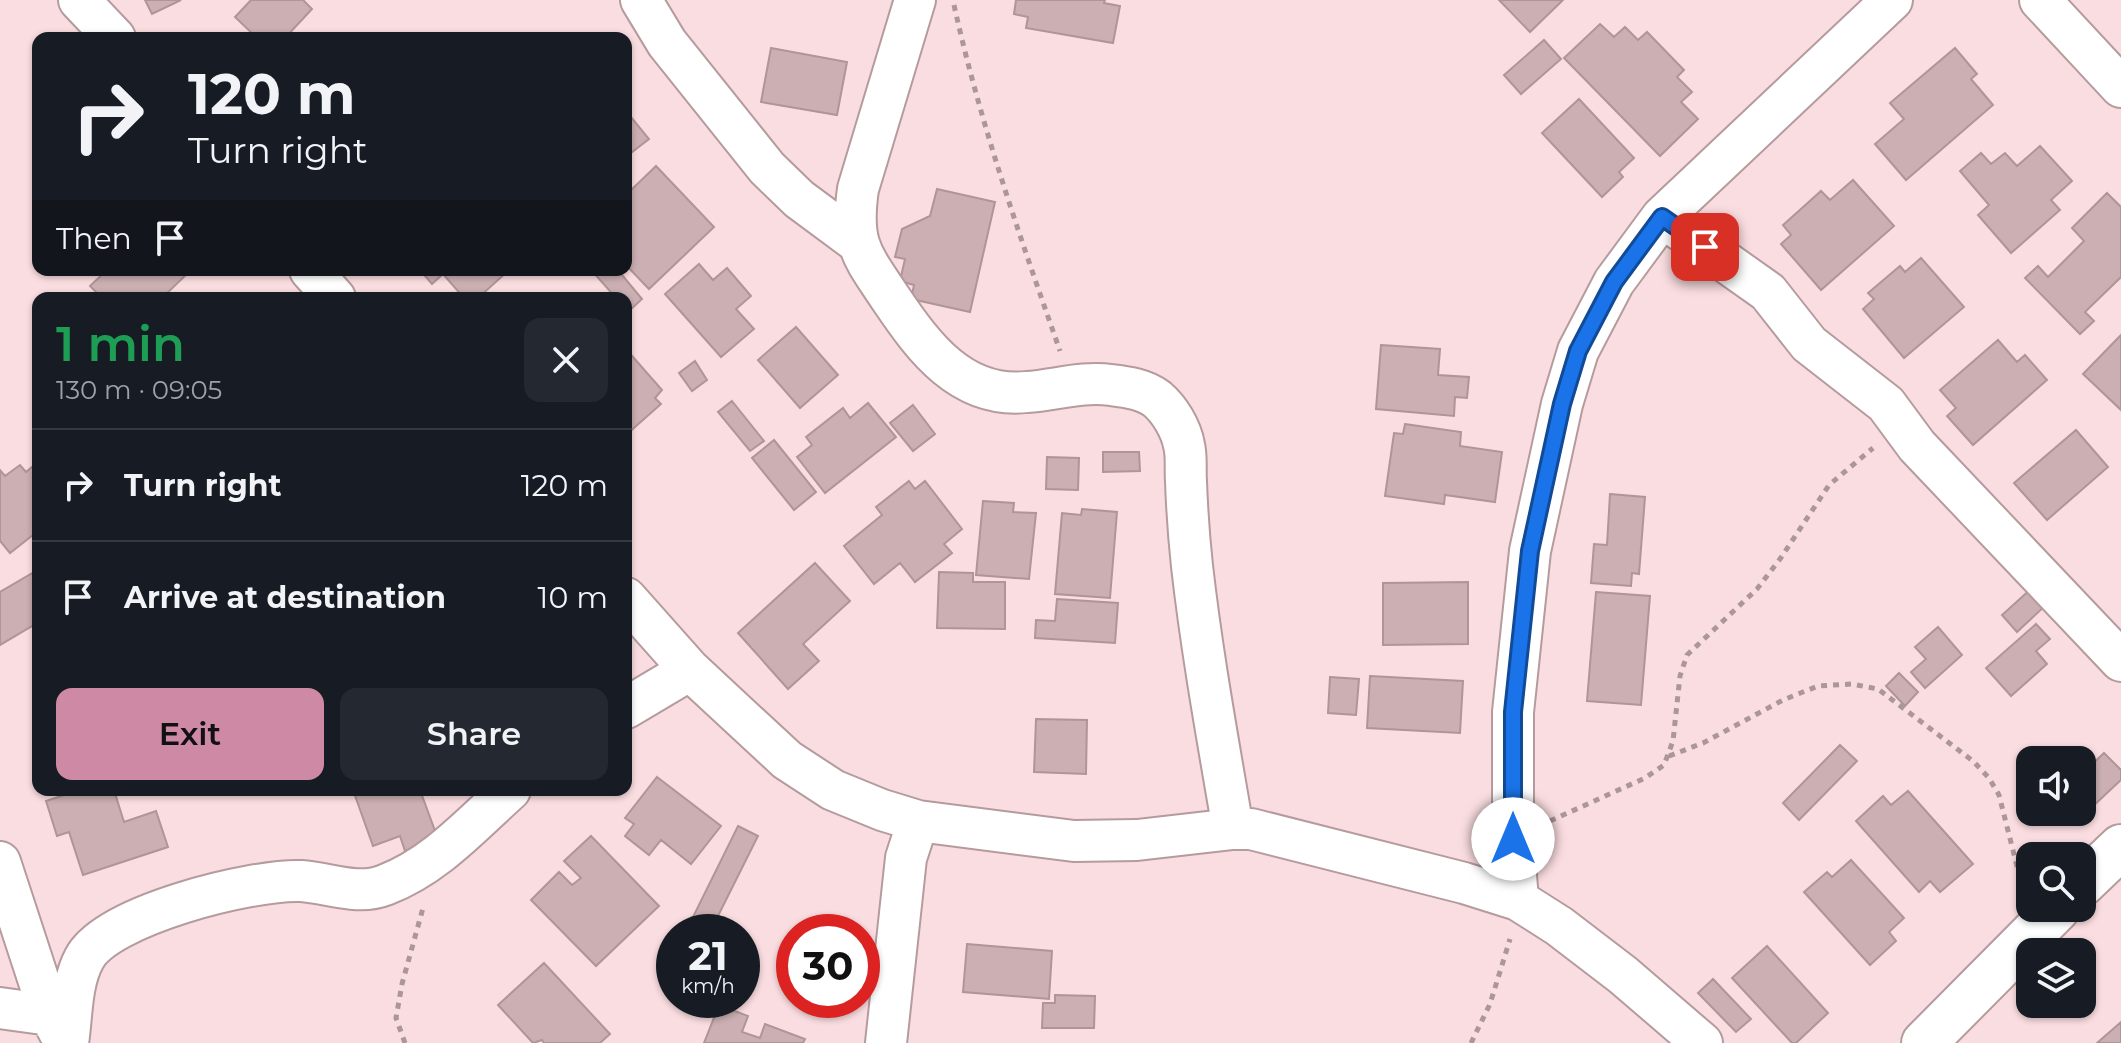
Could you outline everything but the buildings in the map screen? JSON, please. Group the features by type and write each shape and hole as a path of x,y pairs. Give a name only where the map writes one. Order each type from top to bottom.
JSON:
{"street":[{"path":"79,0 109,32"},
{"path":"641,0 667,43 767,168 799,199 857,242 915,335 940,364 969,381 997,392 1025,393 1101,383 1133,387 1156,399 1174,419 1184,445 1189,542 1198,619 1233,829"},
{"path":"857,242 854,217 858,189 915,0"},
{"path":"1518,900 1513,839 1513,712 1530,551 1562,404 1578,351 1614,282 1662,217 1892,0"},
{"path":"2040,0 2121,87"},
{"path":"1662,217 1768,292 1809,344 1886,404 1953,485 2121,661"},
{"path":"315,276 330,292"},
{"path":"632,605 690,670 798,767 833,790 918,821 1074,841 1153,839 1233,829 1267,831 1464,883 1518,900 1559,926 1623,975 1702,1043"},
{"path":"632,704 690,670"},
{"path":"61,1034 78,973 89,951 107,934 163,909 268,881 303,881 364,891 386,885 433,860 503,796"},
{"path":"886,1043 906,858 918,821"},
{"path":"0,862 61,1034"},
{"path":"1924,1043 2044,922"},
{"path":"0,1008 61,1034"}],"path":[{"path":"953,0 977,100 1000,175 1073,385"},
{"path":"1513,839 1645,778 1664,765 1673,741 1680,676 1687,655 1757,589 1834,479 1902,426"},
{"path":"1669,757 1818,686 1852,684 1878,689 1973,761 1989,778 1999,795 2017,842"},
{"path":"405,1043 396,1018 433,860"},
{"path":"1471,1043 1490,1004 1518,900"}],"route":[{"path":"1513,839 1513,712 1530,551 1562,404 1578,351 1614,282 1662,217 1705,247"}]}
